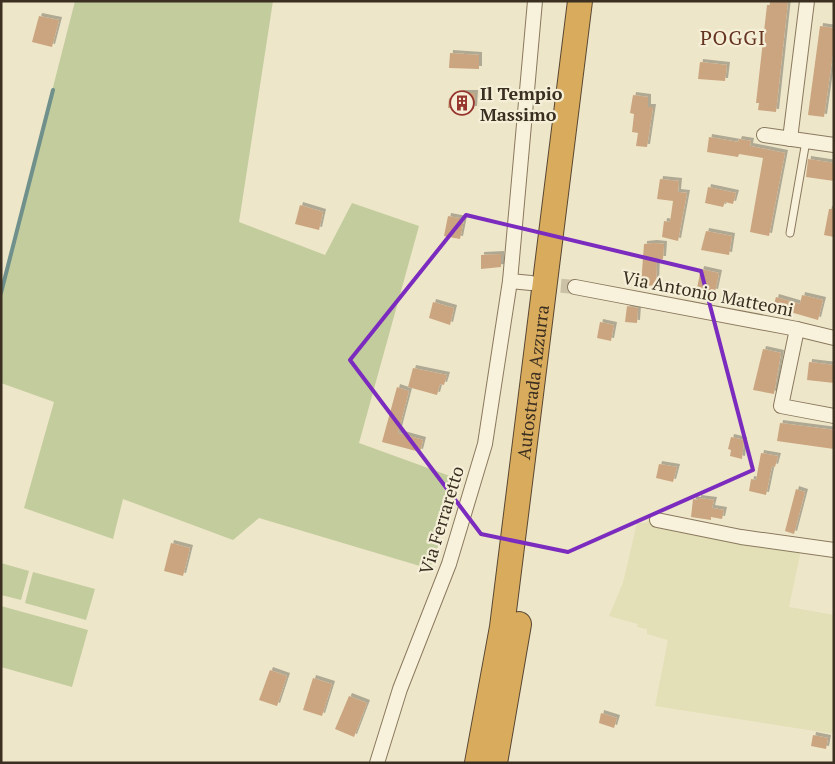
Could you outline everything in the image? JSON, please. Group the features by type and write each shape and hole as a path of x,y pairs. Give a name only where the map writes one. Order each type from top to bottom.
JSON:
{"highway":[{"name":"Autostrada Azzurra","path":"477,763 502,627 580,1"},
{"name":"Autostrada Azzurra","path":"495,763 519,630 596,1"}],"street":[{"name":"Via Ferraretto","path":"378,763 400,689 449,564 485,444 510,281 535,1"},
{"path":"790,139 807,1"},
{"path":"764,135 834,145"},
{"path":"510,281 531,283"},
{"name":"Via Antonio Matteoni","path":"575,287 797,329 834,338"},
{"path":"797,329 782,406 834,416"},
{"path":"657,520 741,537 834,550"}],"lane":[{"path":"790,233 806,141"}],"highlighted area":[{"path":"466,215 701,271 753,470 568,552 481,534 350,360"}],"shaded area":[{"path":"650,519 713,532 714,539 722,540 726,535 801,550 789,607 834,615 834,734 655,706 668,640 647,634 647,629 637,627 638,624 609,616 623,583 637,523 646,523"}],"green space":[{"path":"75,1 273,1 239,222 325,255 352,203 419,226 359,443 461,480 430,569 259,518 233,540 123,499 113,539 24,508 54,402 1,383 1,291"},
{"path":"1,563 29,571 21,600 1,595"},
{"path":"33,572 95,589 86,620 25,603"},
{"path":"1,606 88,630 72,687 1,667"}],"building":[{"path":"770,1 788,1 776,112 758,110 759,103 756,103 767,5 770,5"},
{"path":"39,16 59,20 52,47 32,42"},
{"path":"820,26 834,28 834,46 824,117 808,115"},
{"path":"450,53 479,55 479,69 449,68"},
{"path":"700,62 727,65 725,81 698,79"},
{"name":"Il Tempio Massimo","path":"460,93 475,93 474,109 448,108 449,98 460,99"},
{"path":"633,95 648,97 648,107 653,107 647,147 636,146 638,133 632,132 634,114 630,113"},
{"path":"709,137 738,142 739,139 751,141 750,146 785,153 769,236 750,232 763,158 739,154 738,157 707,152"},
{"path":"808,159 834,163 834,181 806,177"},
{"path":"660,179 679,181 678,192 687,193 678,241 662,237 664,221 670,222 673,201 657,199"},
{"path":"708,187 736,193 733,204 725,202 723,207 705,203"},
{"path":"300,205 323,212 319,230 295,224"},
{"path":"829,209 834,209 834,237 824,235"},
{"path":"448,216 464,219 460,239 444,236"},
{"path":"706,231 732,236 729,255 701,250"},
{"path":"644,244 664,244 663,259 657,259 656,286 641,285"},
{"path":"501,254 501,267 481,269 481,255"},
{"path":"701,269 719,273 715,292 697,288"},
{"path":"802,295 823,300 818,320 773,307 776,297 800,304"},
{"path":"433,302 454,308 450,325 429,318"},
{"path":"627,306 638,308 637,323 625,322"},
{"path":"600,322 614,325 611,341 597,338"},
{"path":"763,349 781,353 774,394 753,390"},
{"path":"809,362 834,365 834,383 807,380"},
{"path":"413,368 447,375 444,385 440,384 437,395 408,387"},
{"path":"397,387 409,391 398,433 423,440 420,452 382,442"},
{"path":"780,423 834,430 834,449 777,441"},
{"path":"731,437 744,440 742,459 730,456 731,450 728,449"},
{"path":"761,453 778,456 775,467 772,466 766,495 749,491 751,479 756,480"},
{"path":"659,464 677,467 673,482 656,478"},
{"path":"796,489 805,492 794,534 785,531"},
{"path":"698,498 714,500 712,508 724,510 722,519 711,517 711,520 691,517 693,499 698,500"},
{"path":"171,543 190,548 183,576 164,571"},
{"path":"270,670 287,676 277,706 259,700"},
{"path":"313,678 332,684 322,716 303,710"},
{"path":"349,696 367,703 354,737 335,729"},
{"path":"601,713 617,718 614,728 599,723"},
{"path":"813,735 828,738 826,749 811,746"}],"waterway":[{"path":"1,293 53,90"}],"tunnel":[{"path":"540,284 575,287"}],"place":[{"name":"Il Tempio Massimo","path":"462,103"}],"district":[{"name":"POGGI","path":"733,37"}]}
